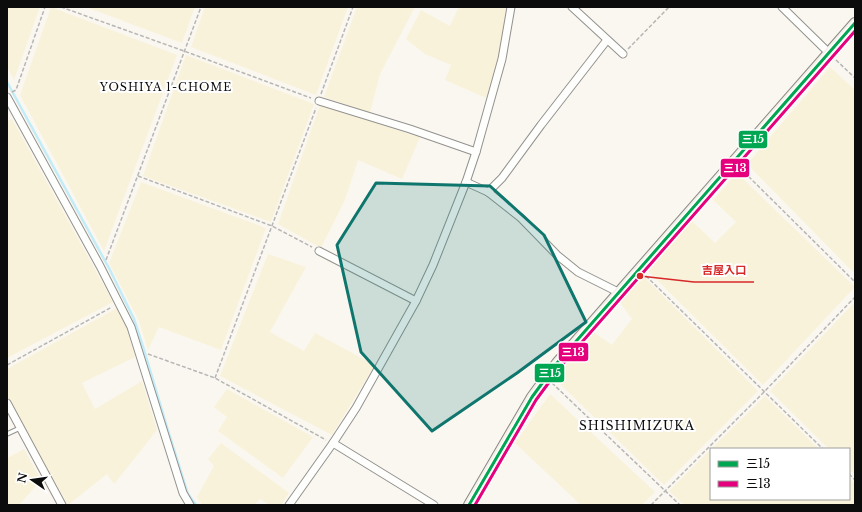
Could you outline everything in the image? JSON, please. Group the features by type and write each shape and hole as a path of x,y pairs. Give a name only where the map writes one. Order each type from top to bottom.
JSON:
{"main road":[{"path":"469,505 516,423 546,378 573,344 855,23"}],"street":[{"path":"289,505 356,408 416,301 433,266 466,182 476,152 502,59 511,7"},
{"path":"572,7 623,54"},
{"path":"782,7 828,53"},
{"path":"488,192 502,178 607,40"},
{"path":"7,97 100,266 131,327 183,493 190,505"},
{"path":"319,101 410,129 476,152"},
{"path":"466,182 488,192 521,218 557,256 578,272 618,292"},
{"path":"319,251 416,301"},
{"path":"7,403 62,505"},
{"path":"333,443 434,505"}],"lane":[{"path":"7,434 20,428"}],"path":[{"path":"16,90 45,7"},
{"path":"60,7 319,101"},
{"path":"100,266 107,259 201,7"},
{"path":"215,378 353,7"},
{"path":"623,54 669,7"},
{"path":"828,53 855,78"},
{"path":"733,161 855,282"},
{"path":"138,176 272,226 319,251"},
{"path":"639,269 822,448"},
{"path":"651,505 764,392 855,297"},
{"path":"7,365 119,304"},
{"path":"138,351 215,378 333,443"},
{"path":"546,378 680,505"}],"highlighted area":[{"path":"376,183 490,186 544,235 586,322 517,373 432,431 361,352 337,245"}],"shaded area":[{"path":"7,7 40,7 14,80 7,67"},
{"path":"51,7 177,55 104,251 20,95"},
{"path":"86,7 195,7 182,43"},
{"path":"205,7 348,7 316,95 191,47"},
{"path":"357,7 415,7 380,74 370,113 324,97"},
{"path":"459,7 508,7 500,54 486,98 445,80 451,65 425,54 406,39 421,10 450,26"},
{"path":"186,55 314,104 271,222 143,176"},
{"path":"830,67 855,90 855,274 747,164"},
{"path":"320,105 420,137 402,179 358,160 345,200 321,248 278,224"},
{"path":"12,119 113,302 7,358 7,121"},
{"path":"737,173 855,287 763,385 646,269 691,220 715,243 736,222 713,200"},
{"path":"141,182 266,228 221,350 159,327 148,350 139,321 109,263"},
{"path":"268,254 306,267 270,332 304,351 315,333 375,365 332,435 220,376"},
{"path":"643,276 758,391 664,485 555,379 593,332 612,345 632,319 619,301"},
{"path":"855,302 855,475 850,470 850,448 828,448 770,391"},
{"path":"117,308 127,329 135,357 82,383 95,409 142,381 157,430 114,484 107,474 68,505 7,396 7,369"},
{"path":"227,389 313,437 283,478 218,431 227,417 214,407"},
{"path":"550,394 655,492 642,505 581,505 515,443"},
{"path":"765,396 818,448 712,448"},
{"path":"221,443 289,493 281,505 269,505 260,499 255,505 202,505 197,497 214,466 208,459"},
{"path":"24,449 41,480 19,505 7,505 7,458"},
{"path":"710,450 710,500 850,500 850,479 855,484 855,505 684,505 669,491"}],"waterway":[{"path":"7,82 110,270 134,319 188,494 196,505"}],"transit line":[{"name":"三15","path":"469,505 532,397 557,363 855,23"},
{"name":"三13","path":"475,505 536,400 561,366 855,31"}],"place":[{"name":"吉屋入口","path":"640,276"}],"district":[{"name":"YOSHIYA 1-CHOME","path":"166,87"},
{"name":"SHISHIMIZUKA","path":"637,425"}]}
